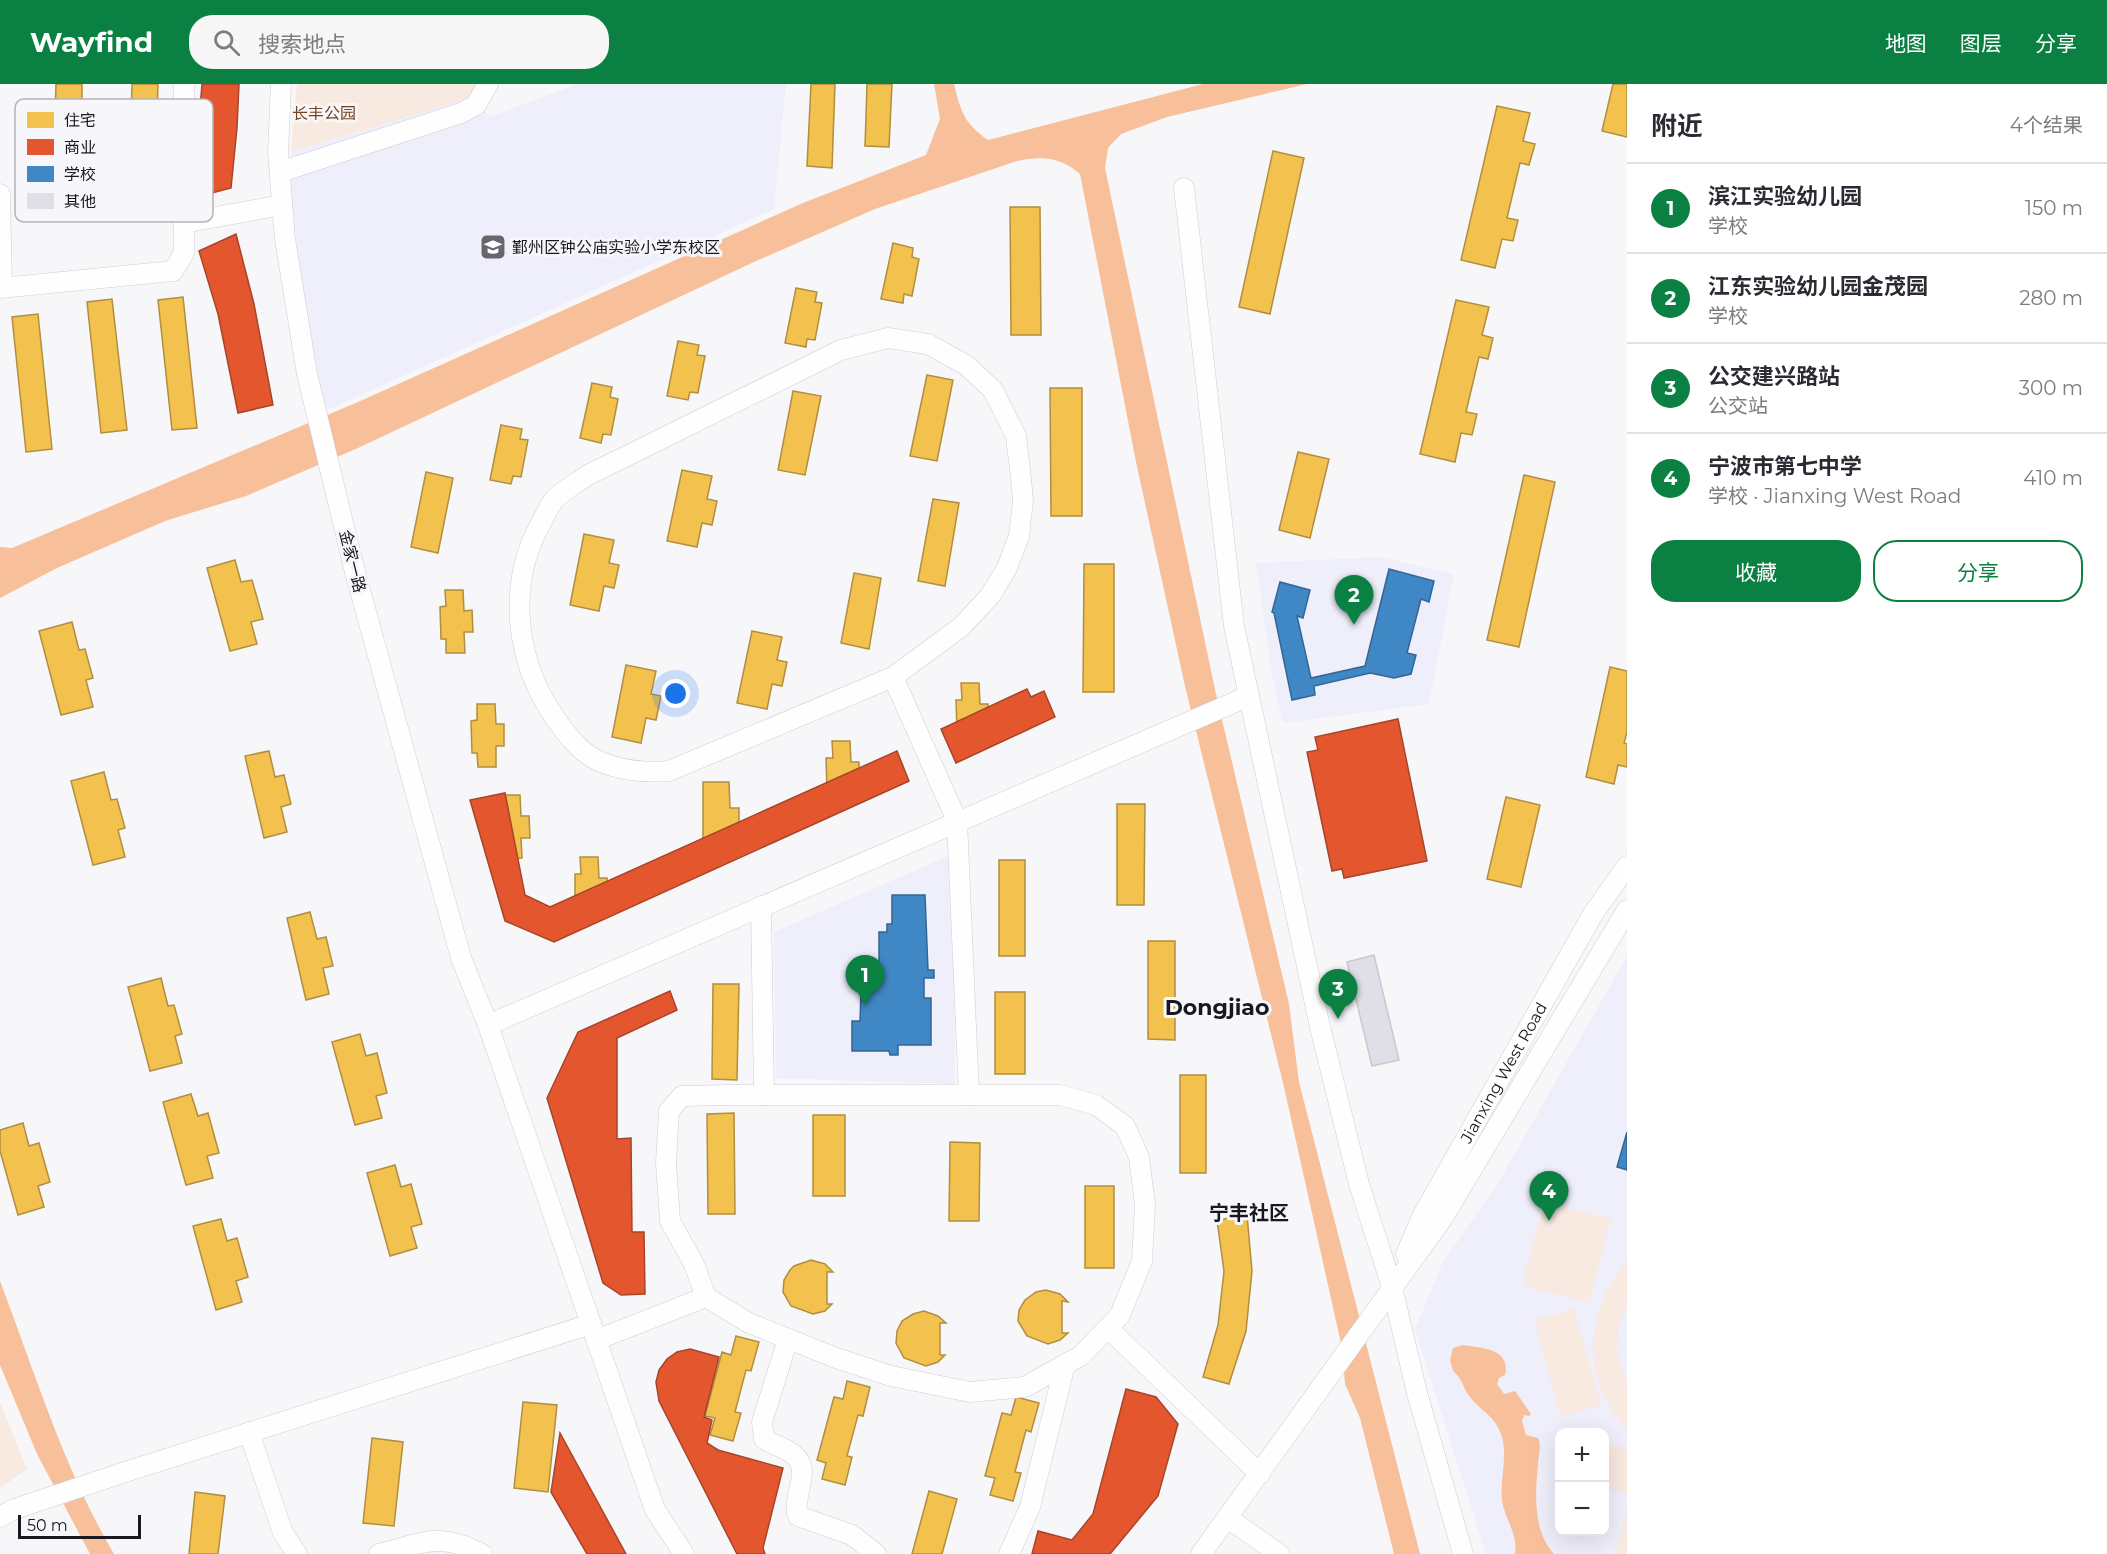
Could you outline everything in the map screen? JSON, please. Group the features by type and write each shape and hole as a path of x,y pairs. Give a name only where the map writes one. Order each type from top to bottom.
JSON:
{"street":[{"path":"184,84 184,99"},
{"name":"金家一路","path":"281,84 280,172 285,239 307,374 355,572 461,958 488,1025 655,1510 684,1554"},
{"path":"280,172 461,113 476,105 488,84"},
{"path":"1184,188 1234,626 1245,698 1320,1027 1359,1184 1392,1287 1417,1393 1462,1554"},
{"path":"0,194 1,288 174,271 183,253 183,223 188,222"},
{"path":"213,218 282,205"},
{"path":"888,338 928,344 966,365 993,390 1016,436 1023,501 1019,536 1007,568 990,596 961,627 893,676 669,771 646,773 620,769 592,757 567,736 540,696 521,645 519,614 524,569 532,539 554,500 588,475 841,350 888,338"},
{"path":"893,676 957,821 969,1095"},
{"path":"488,1025 1174,726 1245,698"},
{"name":"Jianxing West Road","path":"1392,1287 1423,1215 1593,914 1627,866"},
{"path":"761,906 764,1095"},
{"name":"Jianxing West Road","path":"1201,1554 1442,1219 1627,910"},
{"path":"969,1095 1060,1095 1096,1106 1125,1126 1139,1157 1145,1205 1142,1261 1120,1316 1082,1355 1025,1387 970,1392 891,1376 749,1323 706,1297 694,1264 670,1221 666,1163 669,1111 682,1096 969,1095"},
{"path":"0,1517 12,1510 249,1432 594,1332 706,1297"},
{"path":"1108,1328 1260,1474"},
{"path":"788,1338 762,1422 764,1439 798,1458 803,1470 795,1509 798,1516 852,1535 876,1554"},
{"path":"1009,1554 1030,1507 1065,1364"},
{"path":"249,1432 283,1533 297,1554"},
{"path":"1228,1518 1279,1554"},
{"path":"379,1554 440,1539 464,1545 482,1554"}],"shaded area":[{"name":"鄞州区钟公庙实验小学东校区","path":"578,84 786,84 774,209 325,411 301,286 290,179 291,152 482,94 480,100 489,117"},
{"path":"934,84 954,84 965,116 974,128 988,140 1203,84 1307,84 1167,117 1121,134 1108,148 1105,168 1216,694 1289,1004 1299,1082 1420,1554 1394,1554 1360,1418 1345,1384 1342,1348 1284,1087 1185,686 1136,462 1080,174 1073,168 1058,161 1043,158 1017,161 875,209 754,262 358,448 246,496 165,521 57,568 0,598 0,547 12,548 358,402 803,203 926,155 940,119"},
{"path":"1382,557 1454,574 1429,704 1283,723 1272,676 1256,563"},
{"path":"953,854 955,1084 776,1078 774,932"},
{"path":"1627,956 1627,1554 1486,1554 1415,1330 1442,1264 1501,1178"},
{"path":"0,1281 65,1455 96,1522 114,1554 90,1554 37,1454 0,1365"},
{"path":"1463,1345 1493,1351 1504,1359 1505,1375 1499,1378 1497,1384 1504,1394 1515,1391 1531,1414 1524,1415 1522,1421 1526,1435 1538,1438 1539,1441 1537,1512 1542,1535 1554,1554 1515,1554 1515,1540 1502,1501 1504,1452 1501,1433 1493,1420 1467,1393 1459,1377 1453,1371 1450,1360 1453,1348"}],"green space":[{"name":"长丰公园","path":"297,84 484,84 482,94 291,152"},
{"path":"1544,1202 1611,1219 1589,1303 1522,1285"},
{"path":"1627,1262 1627,1303 1618,1329 1617,1350 1627,1385 1627,1429 1612,1411 1601,1390 1595,1368 1593,1345 1602,1301 1613,1280"},
{"path":"1574,1309 1601,1405 1561,1417 1534,1320"},
{"path":"0,1402 27,1469 0,1488"},
{"path":"1609,1443 1627,1448 1627,1494 1609,1489"},
{"path":"1627,1508 1627,1554 1615,1554"}],"building: 住宅":[{"path":"56,84 82,84 82,99 56,99"},
{"path":"132,84 158,84 158,99 132,99"},
{"path":"205,84 231,84 231,104 213,104 213,99 204,99"},
{"path":"811,84 835,84 832,168 807,166"},
{"path":"867,84 892,84 889,147 865,146"},
{"path":"1613,84 1627,84 1627,137 1602,131"},
{"path":"1497,106 1530,113 1523,141 1535,144 1529,165 1520,163 1507,218 1518,220 1513,241 1502,239 1495,268 1461,260"},
{"path":"1273,151 1304,158 1270,314 1239,307"},
{"path":"1010,207 1040,207 1041,335 1011,335"},
{"path":"893,243 913,248 912,257 919,259 912,296 904,294 903,303 881,299"},
{"path":"796,288 817,292 815,302 822,303 815,340 807,339 806,347 785,343"},
{"path":"183,297 197,428 172,430 158,300"},
{"path":"112,299 127,430 101,433 87,302"},
{"path":"1456,300 1489,307 1482,335 1493,338 1488,359 1479,357 1466,412 1477,414 1472,435 1461,433 1455,462 1420,454"},
{"path":"38,314 52,449 26,452 12,317"},
{"path":"250,319 266,404 239,410 223,325"},
{"path":"678,341 699,345 697,355 705,356 698,393 690,392 688,400 667,396"},
{"path":"927,375 953,380 937,461 910,456"},
{"path":"592,383 612,387 610,397 618,399 611,435 603,434 601,443 580,438"},
{"path":"1050,388 1082,388 1082,516 1051,516"},
{"path":"793,391 821,396 805,475 778,470"},
{"path":"501,425 522,429 520,439 528,440 521,477 513,476 511,484 490,480"},
{"path":"1298,452 1329,459 1310,538 1279,530"},
{"path":"682,470 712,476 707,499 717,501 712,525 702,523 697,547 667,541"},
{"path":"426,472 453,478 438,553 411,547"},
{"path":"1524,475 1555,482 1519,647 1487,640"},
{"path":"933,499 959,503 945,586 918,581"},
{"path":"584,534 614,540 609,563 619,565 614,588 604,586 599,611 570,605"},
{"path":"235,560 241,582 252,580 263,619 251,622 257,644 230,651 207,568"},
{"path":"1084,564 1114,564 1114,692 1083,692"},
{"path":"854,573 881,578 869,649 841,643"},
{"path":"445,590 463,590 464,611 472,610 473,632 464,632 465,653 446,653 446,639 441,639 440,607 446,606"},
{"path":"72,622 79,650 85,649 93,678 86,680 93,707 61,715 39,631"},
{"path":"752,631 782,637 777,660 787,662 782,686 772,684 767,709 737,703"},
{"path":"626,665 656,671 651,694 661,696 656,720 646,718 641,743 612,737"},
{"path":"1610,667 1627,671 1627,732 1624,743 1627,744 1627,767 1618,765 1614,784 1586,777"},
{"path":"961,683 979,683 980,704 988,704 989,725 980,726 981,746 962,747 962,732 957,732 956,700 962,700"},
{"path":"477,704 495,704 496,724 504,724 504,746 496,746 496,767 478,767 477,753 472,753 471,721 477,720"},
{"path":"832,741 850,741 851,762 859,762 859,784 851,784 851,804 832,805 832,790 827,790 826,758 833,758"},
{"path":"269,751 275,777 284,775 291,804 281,807 287,832 264,838 245,756"},
{"path":"104,772 111,800 117,799 125,828 118,830 125,857 93,865 71,781"},
{"path":"703,782 729,782 730,808 739,808 739,833 729,833 729,857 703,858"},
{"path":"502,795 520,795 521,816 529,816 530,838 521,838 522,858 503,859 503,844 497,844 496,812 503,812"},
{"path":"1506,797 1540,805 1521,887 1487,879"},
{"path":"1117,804 1145,804 1144,905 1117,905"},
{"path":"580,857 598,857 599,878 607,878 608,899 599,900 600,920 581,921 581,906 575,906 575,874 581,874"},
{"path":"999,860 1025,860 1025,956 999,956"},
{"path":"310,912 317,939 326,937 333,966 323,968 329,994 306,1000 287,918"},
{"path":"1148,941 1175,941 1175,1040 1148,1039"},
{"path":"161,978 168,1006 174,1005 182,1034 175,1036 182,1063 150,1071 128,987"},
{"path":"713,984 739,984 737,1080 712,1079"},
{"path":"995,992 1025,992 1025,1074 995,1074"},
{"path":"360,1034 366,1056 377,1053 387,1093 376,1096 382,1118 355,1125 332,1042"},
{"path":"587,1043 615,1043 615,1140 587,1140"},
{"path":"1180,1075 1206,1075 1206,1173 1180,1173"},
{"path":"191,1094 198,1116 208,1113 219,1153 207,1156 213,1178 186,1185 163,1102"},
{"path":"734,1113 735,1214 708,1214 707,1114"},
{"path":"813,1115 845,1115 845,1196 813,1196"},
{"path":"23,1123 29,1146 39,1143 50,1182 38,1186 44,1207 18,1215 0,1151 0,1130"},
{"path":"950,1142 980,1143 979,1221 949,1221"},
{"path":"395,1165 401,1187 411,1184 422,1224 411,1227 417,1248 390,1256 367,1173"},
{"path":"607,1182 630,1182 630,1234 643,1234 643,1288 618,1288 618,1236 607,1236"},
{"path":"1085,1186 1114,1186 1114,1268 1085,1268"},
{"path":"1247,1215 1252,1271 1246,1331 1229,1384 1203,1377 1218,1325 1224,1271 1217,1220"},
{"path":"221,1219 227,1241 237,1238 248,1277 236,1281 242,1302 216,1310 193,1226"},
{"path":"811,1260 825,1264 833,1272 827,1272 827,1304 832,1304 825,1311 813,1314 791,1306 783,1292 784,1280 790,1270 794,1266"},
{"path":"1046,1290 1060,1294 1068,1302 1062,1301 1062,1333 1068,1333 1060,1340 1048,1344 1027,1336 1018,1321 1019,1310 1025,1300 1036,1292"},
{"path":"924,1311 938,1316 946,1323 940,1323 940,1355 945,1355 938,1362 926,1366 904,1358 896,1343 897,1331 902,1321 913,1314"},
{"path":"736,1336 759,1342 751,1371 746,1370 735,1412 741,1413 733,1441 710,1435 715,1418 705,1416 722,1352 731,1355"},
{"path":"847,1381 870,1387 863,1416 858,1415 847,1456 852,1457 845,1485 822,1479 826,1463 817,1460 834,1397 843,1399"},
{"path":"1126,1396 1156,1404 1125,1521 1096,1513"},
{"path":"1016,1397 1039,1403 1031,1432 1026,1430 1015,1472 1021,1473 1013,1501 990,1495 995,1478 985,1476 1002,1413 1011,1415"},
{"path":"523,1402 557,1405 548,1492 514,1488"},
{"path":"372,1438 403,1442 394,1526 363,1523"},
{"path":"752,1464 779,1471 761,1541 734,1535"},
{"path":"929,1491 957,1499 942,1554 912,1554"},
{"path":"195,1492 225,1496 218,1554 189,1554"},
{"path":"1039,1533 1068,1541 1064,1554 1034,1554"}],"building: 商业":[{"path":"202,84 239,84 231,188 213,193 213,99 201,99"},
{"path":"236,234 254,304 273,405 238,413 218,314 199,251"},
{"path":"1027,689 1031,697 1044,691 1055,717 956,763 941,729"},
{"path":"1398,719 1427,861 1344,878 1342,869 1332,871 1307,752 1318,750 1315,737"},
{"path":"897,751 909,781 554,942 505,921 470,800 505,793 525,895 550,907"},
{"path":"670,991 677,1010 617,1038 617,1139 631,1138 632,1232 644,1232 645,1294 621,1295 603,1283 547,1098 578,1032"},
{"path":"690,1349 719,1357 704,1417 712,1420 707,1443 718,1450 783,1468 763,1548 765,1554 737,1554 659,1401 656,1382 659,1370 667,1359 677,1352"},
{"path":"1126,1389 1156,1397 1178,1424 1158,1496 1110,1554 1032,1554 1038,1531 1072,1540 1093,1514"},
{"path":"560,1433 626,1554 587,1554 551,1492"}],"building: 学校":[{"path":"1389,569 1434,581 1429,602 1421,599 1407,653 1416,655 1411,674 1394,678 1370,673 1314,686 1315,695 1292,700 1272,612 1280,582 1310,590 1303,618 1297,616 1311,678 1365,666"},
{"path":"892,895 925,895 928,970 934,970 934,978 924,978 924,998 931,998 931,1045 898,1045 898,1055 890,1055 889,1051 852,1051 852,1021 860,1021 861,992 870,992 870,962 879,962 879,932 887,932 887,924 892,924"},
{"path":"1627,1132 1627,1170 1617,1167"}],"building: 其他":[{"path":"1374,955 1399,1060 1372,1066 1347,962"}],"place":[{"name":"鄞州区钟公庙实验小学东校区","path":"493,247"},
{"name":"江东实验幼儿园金茂园","path":"1354,625"},
{"name":"滨江实验幼儿园","path":"865,1005"},
{"name":"公交建兴路站","path":"1338,1019"},
{"name":"宁波市第七中学","path":"1549,1221"}],"district":[{"name":"Dongjiao","path":"1217,1007"},
{"name":"宁丰社区","path":"1249,1213"}]}
